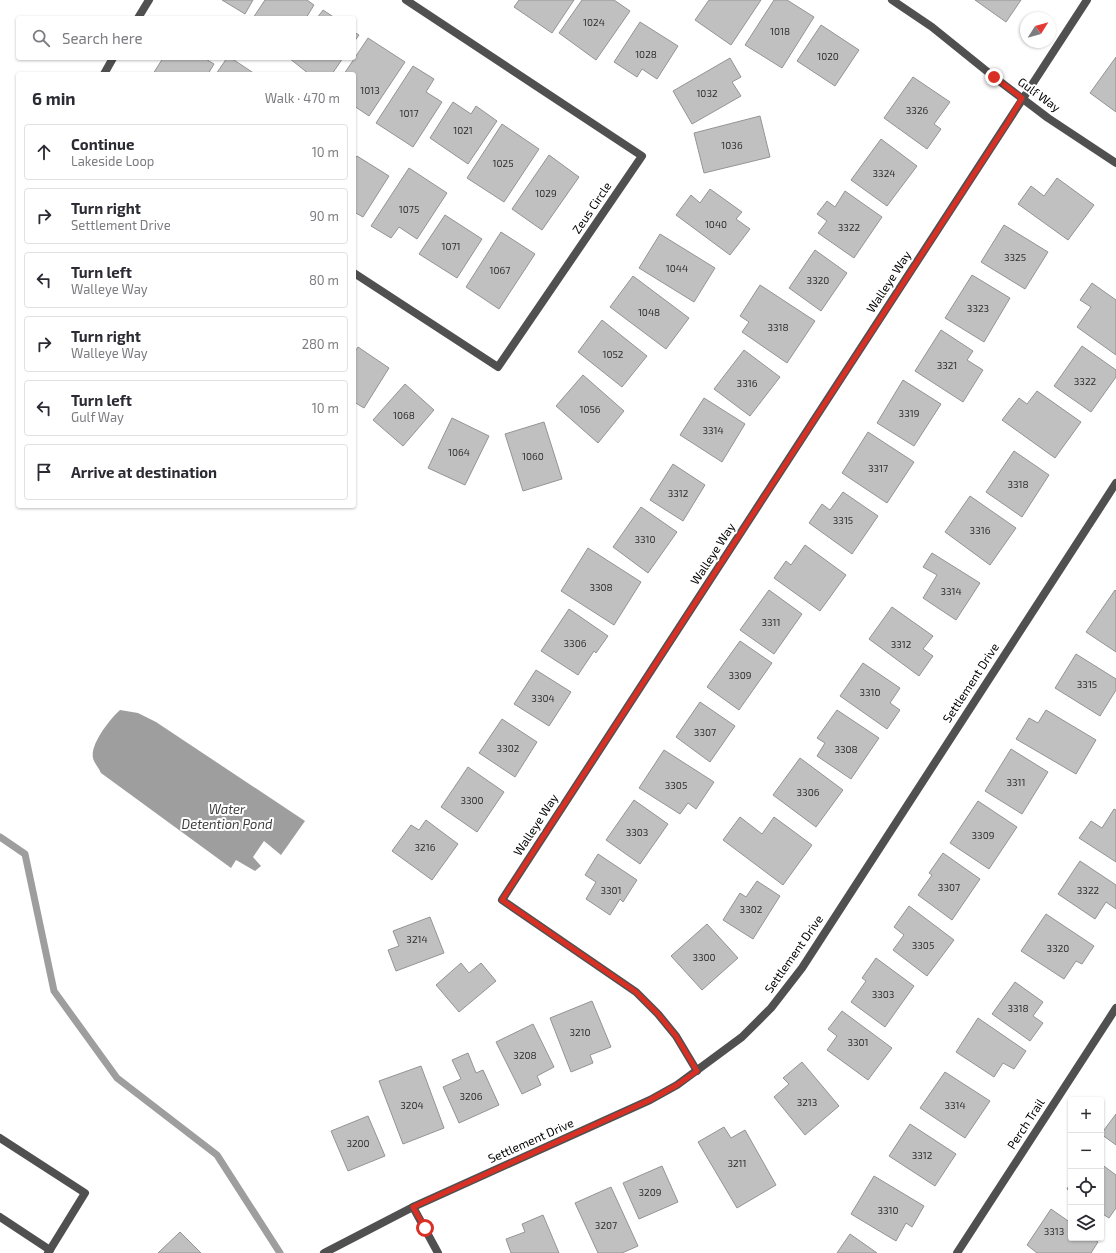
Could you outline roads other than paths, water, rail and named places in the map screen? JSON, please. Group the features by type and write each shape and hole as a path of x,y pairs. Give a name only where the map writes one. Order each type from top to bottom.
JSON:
{"street":[{"path":"139,16 149,0"},
{"name":"Zeus Circle","path":"356,274 498,367 642,156 406,0"},
{"name":"Gulf Way","path":"892,0 932,27 1048,118 1116,163"},
{"name":"Walleye Way","path":"697,1071 676,1036 658,1014 636,992 502,900 1087,0"},
{"path":"105,72 112,60"},
{"name":"Settlement Drive","path":"324,1253 413,1207 650,1100 677,1085 742,1037 771,1008 802,968 1116,482"},
{"name":"Perch Trail","path":"957,1253 1116,1008"},
{"path":"0,1138 85,1193 49,1251 0,1217"},
{"path":"413,1207 438,1253"}],"water":[{"name":"Water Detention Pond","path":"120,710 138,713 156,722 305,821 281,855 264,841 253,857 261,866 255,871 236,860 231,868 101,773 94,762 93,752 106,725"}],"waterway":[{"path":"0,837 25,854 54,991 117,1078 217,1155 280,1253"}]}
